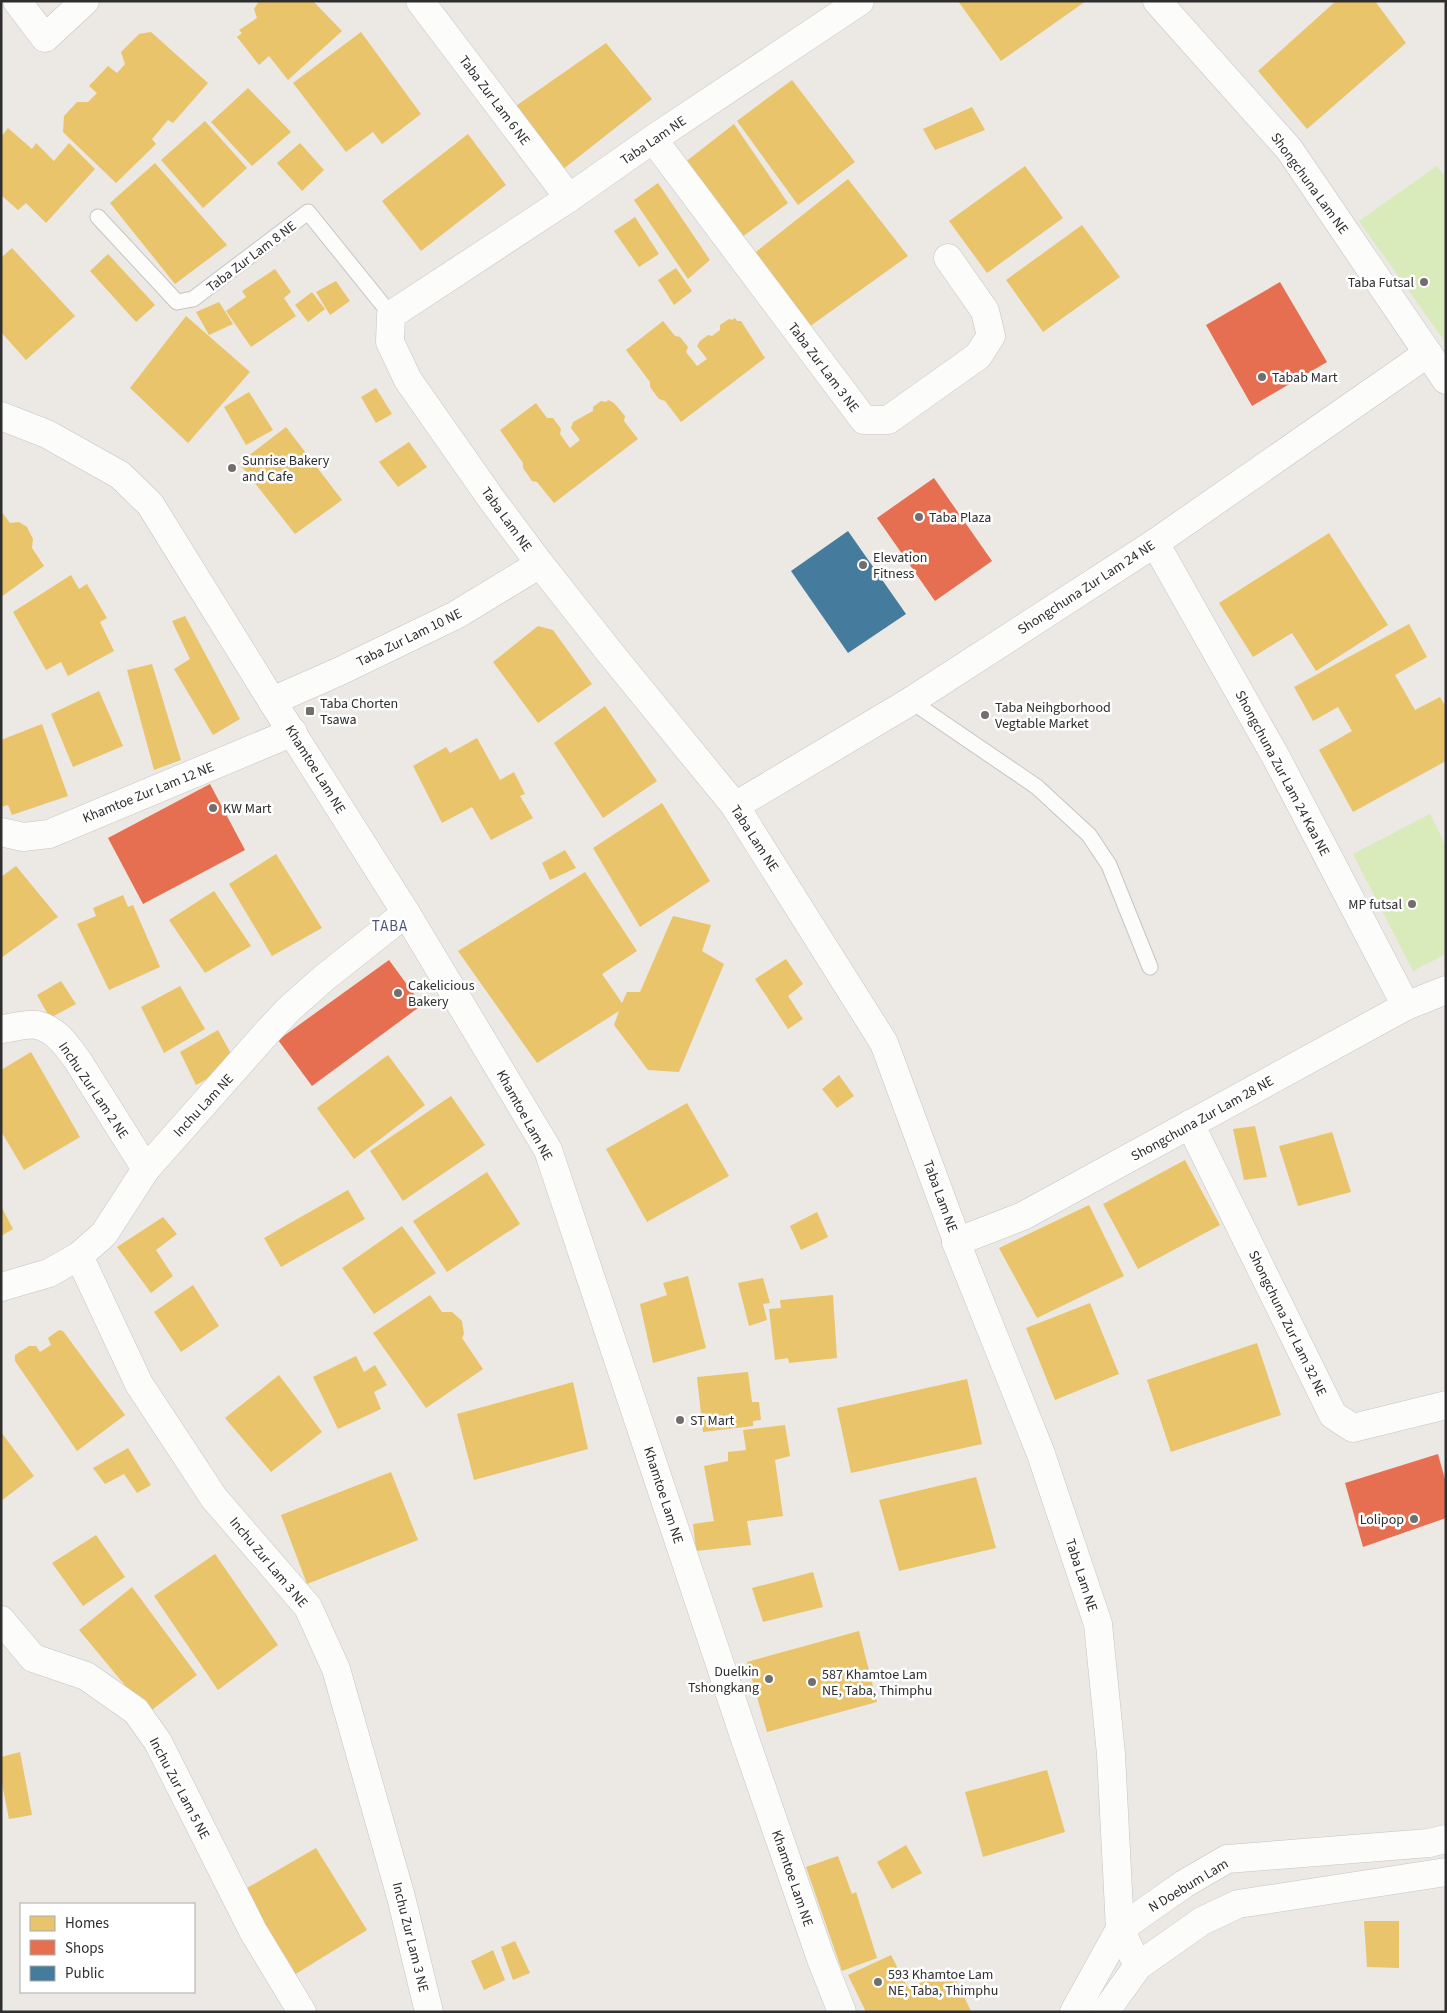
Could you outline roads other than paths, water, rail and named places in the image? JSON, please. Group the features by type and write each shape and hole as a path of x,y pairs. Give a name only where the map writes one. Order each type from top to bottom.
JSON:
{"street":[{"path":"17,1 45,38 85,1"},
{"name":"Taba Zur Lam 6 NE","path":"420,1 569,198"},
{"name":"Taba Lam NE","path":"860,1 653,139 569,198 391,315 390,342 408,380 540,564 735,806 884,1043 956,1242 1041,1454 1098,1624 1111,1754 1120,1929 1138,1966"},
{"name":"Shongchuna Lam NE","path":"1157,1 1289,149 1446,380"},
{"name":"Taba Zur Lam 3 NE","path":"653,139 864,420 888,420 978,356 991,336 985,311 948,258"},
{"name":"Shongchuna Zur Lam 24 NE","path":"735,806 911,701 1154,543 1428,354"},
{"name":"Khamtoe Lam NE","path":"1,416 47,434 120,476 150,504 406,912 548,1150 747,1745 821,1959 842,2012"},
{"name":"Shongchuna Zur Lam 24 Kaa NE","path":"1154,543 1277,760 1406,1006"},
{"name":"Taba Zur Lam 10 NE","path":"272,701 338,672 456,614 540,564"},
{"name":"Khamtoe Zur Lam 12 NE","path":"1,832 23,837 49,834 293,732"},
{"name":"Inchu Lam NE","path":"1,1287 49,1273 79,1256 104,1234 146,1169 288,1010 324,978 406,912"},
{"name":"Shongchuna Zur Lam 28 NE","path":"956,1242 1023,1216 1406,1006 1446,990"},
{"name":"Inchu Zur Lam 2 NE","path":"1,1029 36,1025 52,1032 65,1044 78,1061 146,1169"},
{"name":"Shongchuna Zur Lam 32 NE","path":"1190,1124 1333,1415 1353,1428 1446,1405"},
{"name":"Inchu Zur Lam 3 NE","path":"79,1256 139,1384 214,1498 308,1607 336,1669 401,1897 422,2008"},
{"name":"Inchu Zur Lam 5 NE","path":"1,1620 33,1658 86,1676 136,1711 158,1742 253,1931 302,2012"},
{"name":"N Doebum Lam","path":"1074,2012 1120,1929 1184,1884 1227,1859 1429,1843 1446,1839"},
{"path":"1105,2012 1138,1966 1202,1921 1238,1904 1446,1872"}],"lane":[{"name":"Taba Zur Lam 8 NE","path":"98,217 178,302 193,299 308,212 391,315"},
{"path":"911,701 1037,787 1089,835 1109,865 1150,967"}],"place":[{"name":"Taba Futsal","path":"1424,282"},
{"name":"Tabab Mart","path":"1262,377"},
{"name":"Sunrise Bakery and Cafe","path":"232,468"},
{"name":"Taba Plaza","path":"919,517"},
{"name":"Elevation Fitness","path":"863,565"},
{"name":"Taba Chorten Tsawa","path":"310,711"},
{"name":"Taba Neihgborhood Vegtable Market","path":"985,715"},
{"name":"KW Mart","path":"213,808"},
{"name":"MP futsal","path":"1412,904"},
{"name":"Cakelicious Bakery","path":"398,993"},
{"name":"ST Mart","path":"680,1420"},
{"name":"Lolipop","path":"1414,1519"},
{"name":"Duelkin Tshongkang","path":"769,1679"},
{"name":"587 Khamtoe Lam NE, Taba, Thimphu","path":"812,1682"},
{"name":"593 Khamtoe Lam NE, Taba, Thimphu","path":"878,1982"}],"district":[{"name":"TABA","path":"390,926"}]}
